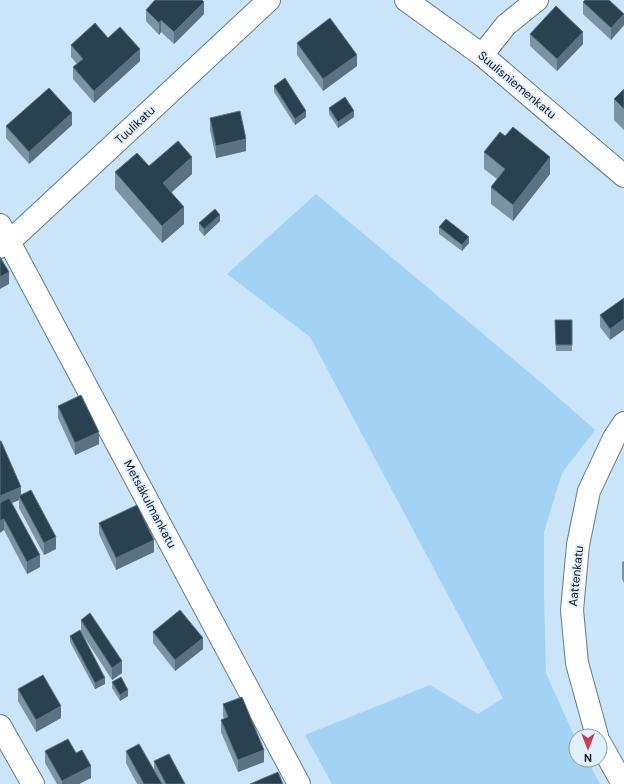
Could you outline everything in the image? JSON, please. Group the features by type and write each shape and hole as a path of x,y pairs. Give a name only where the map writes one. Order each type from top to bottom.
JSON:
{"street":[{"name":"Tuulikatu","path":"3,238 269,0"},
{"name":"Suulisniemenkatu","path":"406,0 482,55 624,176"},
{"path":"482,55 506,25 537,0"},
{"name":"Metsäkulmankatu","path":"3,238 299,784"},
{"name":"Aattenkatu","path":"595,728 577,664 572,610 578,544 589,491 614,438 624,423"},
{"path":"0,726 33,784"},
{"path":"608,757 623,784"}],"shaded area":[{"path":"316,194 544,385 595,430 562,473 544,532 544,596 546,673 571,728 568,728 568,768 591,768 600,784 332,784 305,735 430,685 478,714 503,698 310,337 227,274"}],"building":[{"path":"155,0 202,0 204,2 174,32 161,20 159,23 146,10"},
{"path":"585,0 609,0 624,14 611,28 583,2"},
{"path":"556,6 583,32 557,59 530,34"},
{"path":"330,18 357,55 323,79 297,43"},
{"path":"95,23 108,38 120,27 140,49 94,91 73,67 83,59 71,45"},
{"path":"285,78 306,111 295,119 274,86"},
{"path":"49,88 72,113 29,152 6,126"},
{"path":"624,89 624,109 614,99"},
{"path":"345,97 354,111 338,122 329,108"},
{"path":"240,111 246,139 216,146 210,118"},
{"path":"513,127 550,157 513,205 491,187 505,169 484,152 500,132 505,136"},
{"path":"178,141 192,157 163,183 184,207 162,226 115,172 137,153 149,166"},
{"path":"215,209 220,215 204,229 199,223"},
{"path":"446,219 469,237 462,245 439,227"},
{"path":"0,257 9,272 0,277"},
{"path":"624,298 624,319 610,329 600,315"},
{"path":"555,320 572,320 572,345 556,345"},
{"path":"81,395 99,432 75,443 58,406"},
{"path":"0,441 21,487 0,496"},
{"path":"31,490 56,537 44,543 19,496"},
{"path":"9,498 40,555 27,562 4,519 0,521 0,503"},
{"path":"137,505 154,540 116,558 99,523"},
{"path":"180,610 203,638 175,660 153,632"},
{"path":"90,613 122,661 112,668 81,620"},
{"path":"80,630 105,678 95,683 70,636"},
{"path":"43,675 61,706 36,720 18,689"},
{"path":"121,677 128,690 120,695 112,682"},
{"path":"242,697 264,750 238,760 221,720 228,717 223,704"},
{"path":"68,739 76,753 82,750 91,766 62,781 45,751"},
{"path":"139,744 162,784 144,784 126,751"},
{"path":"169,754 185,784 166,784 154,761"},
{"path":"278,772 283,784 250,784"}]}
